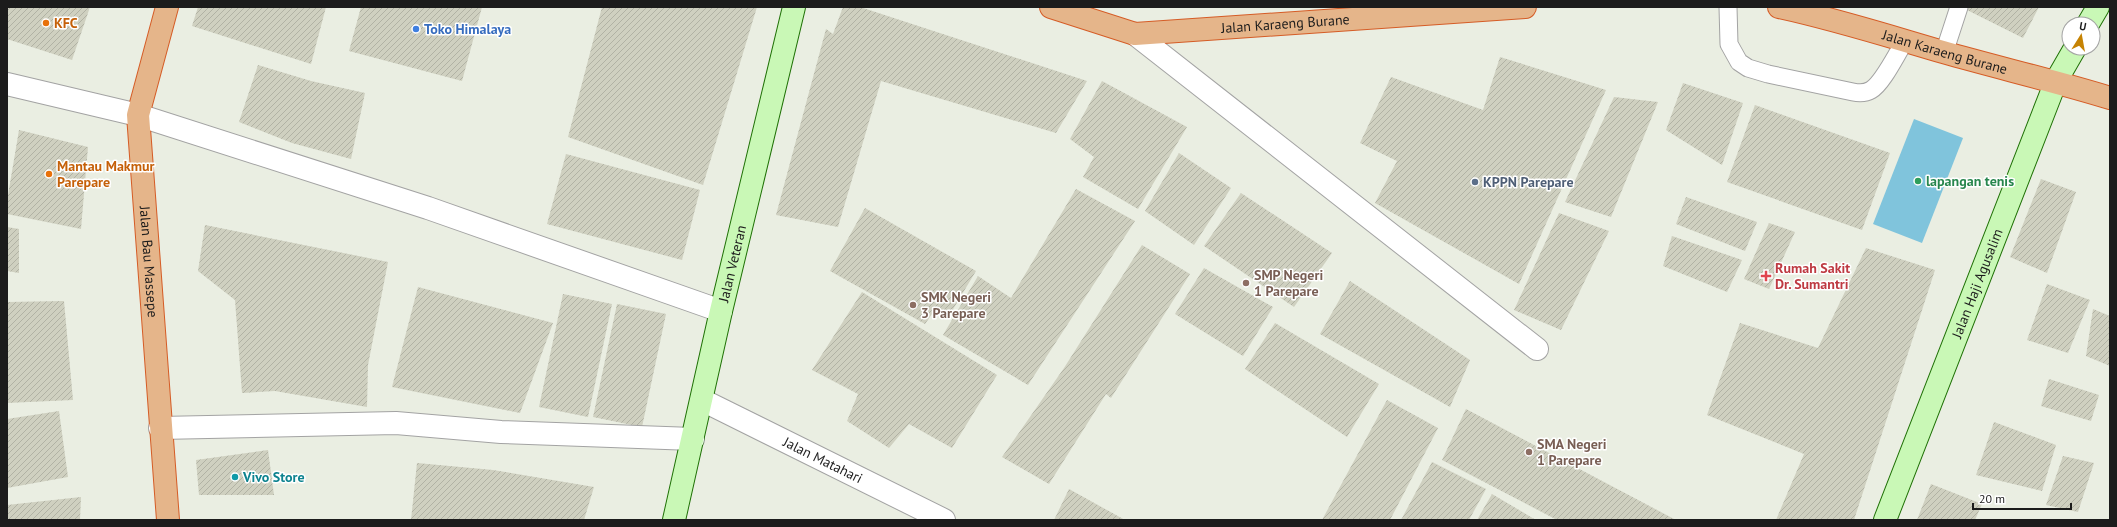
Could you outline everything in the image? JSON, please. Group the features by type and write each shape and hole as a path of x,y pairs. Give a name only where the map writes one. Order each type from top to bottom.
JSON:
{"highway":[{"name":"Jalan Bau Massepe","path":"166,7 138,115 168,520"},
{"name":"Jalan Karaeng Burane","path":"1052,7 1135,34 1525,7"},
{"name":"Jalan Karaeng Burane","path":"1779,7 1821,11 1944,53 2056,81 2110,98"}],"street":[{"name":"Jalan Veteran","path":"674,520 721,311 794,7"},
{"path":"2093,16 2098,7"},
{"path":"1135,34 1537,349"},
{"name":"Jalan Haji Agusalim","path":"1885,520 2056,81 2070,56"},
{"path":"7,84 138,115 428,208 721,311"},
{"name":"Jalan Matahari","path":"702,400 944,520"},
{"path":"160,428 396,423 501,432 693,439"}],"lane":[{"path":"1728,7 1729,44 1740,62 1748,68 1768,74 1852,92 1861,93 1871,90 1881,79 1905,40"},
{"path":"1944,53 1959,7"}],"shaded area":[{"name":"lapangan tenis","path":"1914,119 1963,138 1922,243 1873,224"}],"building":[{"name":"KFC","path":"7,7 90,7 72,60 7,39"},
{"path":"198,7 326,7 311,64 192,26"},
{"name":"Toko Himalaya","path":"361,7 482,7 462,81 349,51"},
{"path":"602,7 757,7 703,185 568,137"},
{"path":"843,7 860,7 1087,81 1056,133 881,81 838,227 776,215 826,29 833,34"},
{"path":"1961,7 2039,7 2023,38"},
{"name":"KPPN Parepare","path":"1500,57 1606,90 1519,284 1375,203 1397,161 1360,143 1391,77 1483,110"},
{"path":"258,65 311,81 365,93 351,159 292,143 239,122"},
{"path":"1102,81 1187,127 1138,209 1083,177 1094,157 1070,139"},
{"path":"1683,83 1743,103 1722,165 1666,130"},
{"path":"1614,97 1658,102 1611,217 1565,202"},
{"path":"1755,105 1890,153 1862,230 1727,182"},
{"name":"Mantau Makmur Parepare","path":"19,130 88,147 81,229 7,214 7,201"},
{"path":"1179,153 1231,188 1194,245 1145,211"},
{"path":"566,154 700,190 682,260 547,224"},
{"path":"2041,179 2076,192 2047,273 2010,257"},
{"path":"1076,189 1135,221 1028,385 943,335 978,276 1011,298"},
{"path":"1241,193 1332,253 1294,307 1204,246"},
{"path":"1686,197 1757,222 1745,251 1676,224"},
{"path":"865,208 976,271 949,316 937,307 925,324 830,271"},
{"path":"1559,213 1609,231 1561,330 1514,310"},
{"path":"1769,223 1795,232 1769,289 1744,279"},
{"path":"205,225 388,262 368,365 367,407 275,391 242,393 235,300 198,271"},
{"path":"7,227 19,229 19,273 7,271"},
{"path":"1672,236 1742,260 1727,292 1663,266"},
{"path":"1142,245 1190,274 1111,398 1106,394 1049,484 1002,457 1064,368"},
{"path":"1866,248 1935,270 1854,520 1776,520 1804,454 1707,415 1740,323 1818,348"},
{"path":"1204,268 1273,307 1243,356 1175,314"},
{"path":"1350,281 1470,360 1450,407 1320,334"},
{"path":"2047,284 2090,300 2068,353 2027,340"},
{"path":"418,287 553,323 520,413 392,387"},
{"path":"862,292 997,375 952,448 909,424 889,448 847,421 858,394 812,370"},
{"path":"563,294 612,304 588,417 539,407"},
{"path":"64,301 73,400 7,403 7,302"},
{"path":"617,304 666,314 642,427 593,417"},
{"path":"2093,309 2110,316 2110,366 2086,356"},
{"path":"1275,323 1379,384 1347,437 1245,369"},
{"path":"2049,379 2099,395 2091,421 2041,406"},
{"path":"1387,400 1438,428 1390,520 1322,520"},
{"path":"1466,409 1676,520 1557,520 1442,460"},
{"path":"59,411 68,477 7,488 7,419"},
{"path":"1994,422 2056,445 2042,491 1976,475"},
{"name":"Vivo Store","path":"268,450 274,495 199,495 196,460"},
{"path":"2063,456 2094,463 2078,512 2046,505"},
{"path":"1432,462 1486,489 1469,520 1401,520"},
{"path":"417,463 493,470 594,487 584,520 411,520"},
{"path":"1931,484 1982,504 1975,520 1917,520"},
{"path":"1069,489 1125,520 1054,520"},
{"path":"1492,494 1536,520 1477,520"},
{"path":"81,497 80,520 7,520 7,505"}],"place":[{"name":"KFC","path":"46,23"},
{"name":"Toko Himalaya","path":"416,29"},
{"name":"Mantau Makmur Parepare","path":"49,174"},
{"name":"lapangan tenis","path":"1918,181"},
{"name":"KPPN Parepare","path":"1475,182"},
{"name":"Rumah Sakit Dr. Sumantri","path":"1766,276"},
{"name":"SMP Negeri 1 Parepare","path":"1246,283"},
{"name":"SMK Negeri 3 Parepare","path":"913,305"},
{"name":"SMA Negeri 1 Parepare","path":"1529,452"},
{"name":"Vivo Store","path":"235,477"}]}
